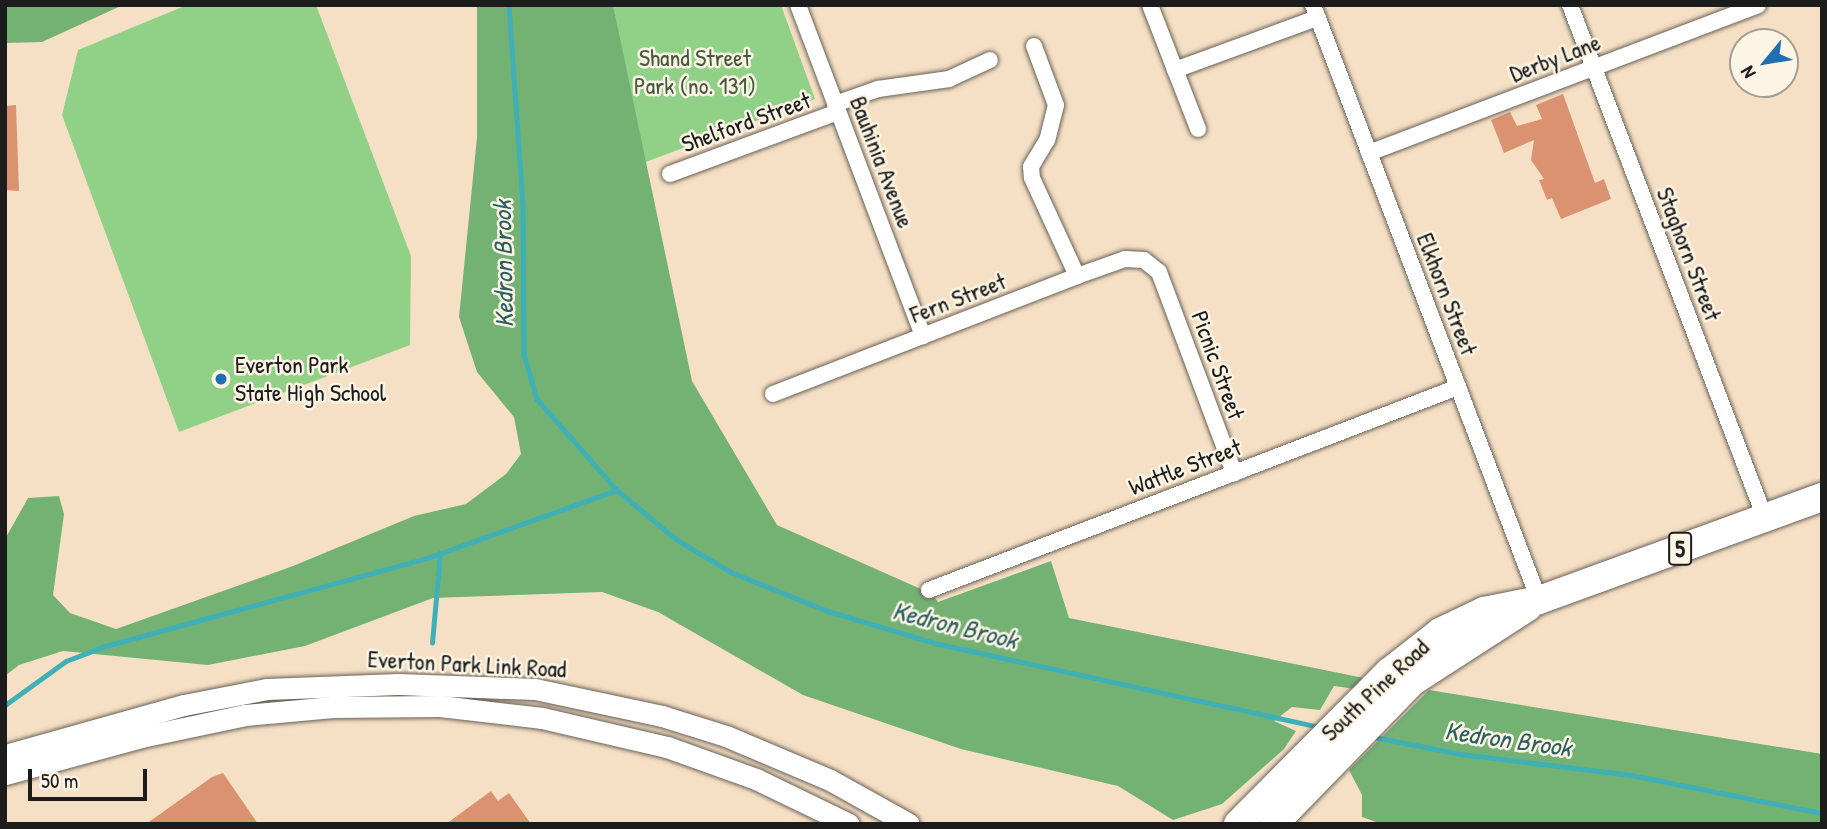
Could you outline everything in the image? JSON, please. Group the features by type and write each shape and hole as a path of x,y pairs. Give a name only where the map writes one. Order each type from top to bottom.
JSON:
{"highway":[{"name":"South Pine Road","path":"1274,824 1312,782 1422,643 1484,611 1539,600 1822,497"},
{"name":"South Pine Road","path":"1238,824 1284,776 1385,692"}],"main road":[{"name":"Everton Park Link Road","path":"5,755 195,703 267,689 398,684 535,689 662,716 726,736 830,780 909,824"},
{"name":"Everton Park Link Road","path":"5,774 141,737 245,715 333,707 440,706 542,718 667,747 756,779 849,824"}],"street":[{"name":"Bauhinia Avenue","path":"798,5 923,336"},
{"path":"1150,5 1198,129"},
{"name":"Staghorn Street","path":"1570,5 1765,518"},
{"name":"Derby Lane","path":"1369,153 1758,5"},
{"path":"1175,70 1315,11"},
{"name":"Elkhorn Street","path":"1315,11 1539,600"},
{"path":"1034,46 1056,105 1047,140 1031,167 1032,178 1077,276"},
{"name":"Shelford Street","path":"670,174 878,89 949,79 990,60"},
{"name":"Fern Street","path":"773,394 1077,276 1125,260 1144,260 1159,272"},
{"name":"Picnic Street","path":"1159,272 1234,473"},
{"name":"Wattle Street","path":"929,590 1458,387"}],"green space":[{"path":"5,5 123,5 42,42 5,43"},
{"path":"187,5 316,5 411,256 410,345 179,432 62,115 78,50"},
{"path":"477,5 613,5 692,381 777,525 932,594 938,602 1051,561 1069,618 1364,678 1356,689 1334,686 1320,710 1292,707 1274,721 1296,731 1284,749 1222,804 1173,820 1118,786 961,749 803,695 658,612 602,592 433,598 305,646 208,665 63,651 19,665 5,676 5,539 28,498 59,496 64,514 53,595 70,613 116,629 293,566 414,516 466,504 506,474 521,454 514,417 477,372 459,317 477,137"},
{"name":"Shand Street Park (no. 131)","path":"613,5 781,5 815,99 643,163"},
{"path":"1429,690 1822,754 1822,824 1382,824 1362,817 1362,795 1349,770"}],"building":[{"path":"1563,94 1595,183 1604,179 1611,199 1561,219 1552,198 1547,200 1539,180 1544,179 1531,160 1534,140 1504,153 1491,120 1510,112 1517,126 1542,119 1536,105"},
{"path":"16,105 19,191 5,190 5,106"},
{"path":"223,773 258,824 146,824 212,777"},
{"path":"491,791 498,801 509,793 531,824 446,824"}],"waterway":[{"name":"Kedron Brook","path":"509,5 523,204 524,354 537,399 617,490 677,540 731,572 828,611 939,644 1321,727"},
{"path":"5,705 66,661 102,647 427,558 617,490"},
{"path":"432,643 440,553"},
{"name":"Kedron Brook","path":"1374,737 1461,754 1631,775 1822,813"}],"place":[{"name":"Everton Park State High School","path":"221,379"}]}
